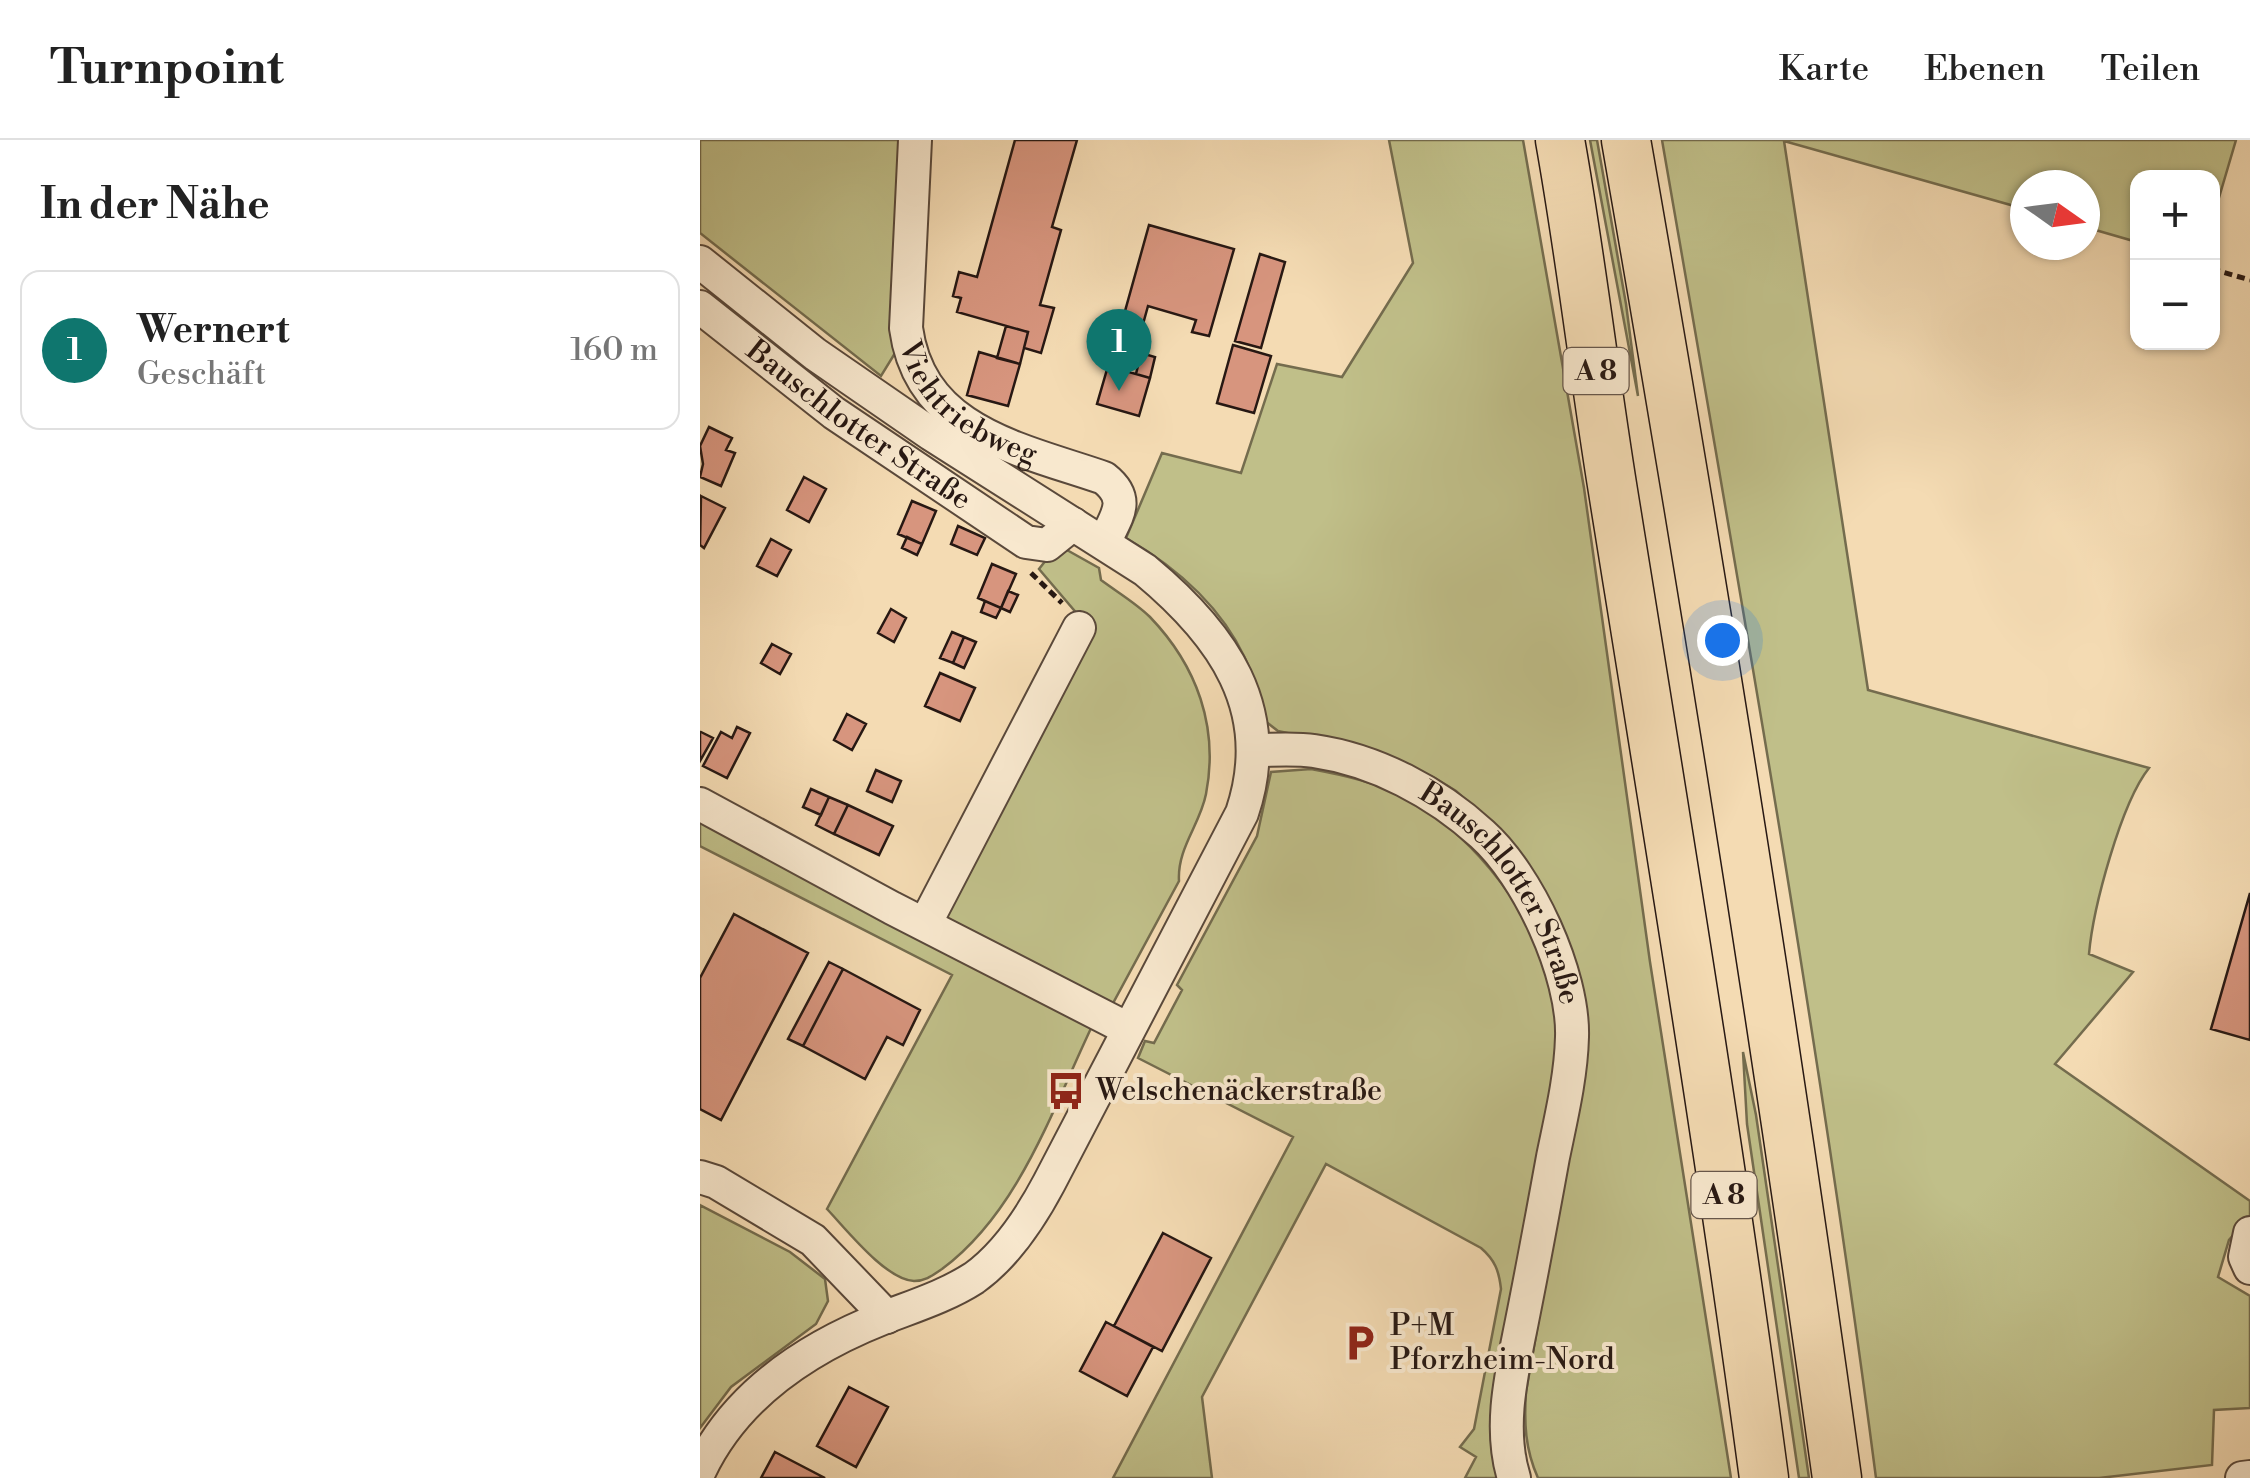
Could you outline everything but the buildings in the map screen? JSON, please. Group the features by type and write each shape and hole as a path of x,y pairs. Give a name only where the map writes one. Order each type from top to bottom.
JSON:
{"highway":[{"name":"A 8","path":"1560,140 1704,1059 1764,1478"},
{"name":"A 8","path":"1626,140 1729,749 1796,1182 1836,1478"}],"street":[{"name":"Viehtriebweg","path":"915,140 906,328 921,381 936,400 992,440 1104,478 1116,487 1120,494 1119,509 1104,543"},
{"name":"Bauschlotter Straße","path":"700,262 814,354 931,434 1104,543 1173,594 1214,637 1236,676 1254,750 1312,750 1421,788 1471,824 1505,858 1534,902 1554,950 1572,1037 1511,1375 1506,1440 1514,1478"},
{"name":"Bauschlotter Straße","path":"700,307 834,413 1026,542"},
{"path":"1026,542 1047,545 1073,524"},
{"path":"925,924 1079,628"},
{"path":"700,1470 721,1432 741,1408 786,1368 977,1276 1020,1231 1242,813 1253,772 1254,750"},
{"path":"700,804 1128,1028"},
{"path":"700,1177 716,1182 813,1240 886,1317"},
{"path":"2250,1233 2245,1257 2250,1268"},
{"path":"2242,1478 2250,1478"}],"path":[{"path":"2220,271 2250,280"},
{"path":"1026,542 1024,562 1055,594 1079,628"}],"shaded area":[{"path":"700,140 910,140 900,345 881,376 700,233"},
{"path":"1389,140 1523,140 1584,488 1650,962 1731,1478 1538,1478 1526,1436 1526,1392 1581,1079 1545,891 1509,839 1456,791 1435,778 1380,753 1278,731 1261,718 1248,664 1223,621 1179,575 1126,538 1162,453 1241,473 1277,364 1342,377 1413,263"},
{"path":"1590,140 1597,140 1638,396"},
{"path":"1662,140 2236,140 2220,194 2220,170 2130,170 2130,240 2100,231 2100,170 2010,170 2010,205 1784,141 1868,690 2149,768 2128,805 2110,857 2089,954 2133,972 2055,1064 2250,1201 2250,1217 2229,1240 2218,1277 2250,1296 2250,1408 2214,1410 2212,1465 2099,1478 1876,1478 1803,975"},
{"path":"1058,545 1099,568 1101,580 1145,612 1166,636 1201,699 1209,745 1206,794 1185,847 1179,881 1112,1005 942,917 1090,629 1039,569"},
{"path":"1311,769 1395,792 1450,829 1490,869 1523,915 1548,972 1558,1032 1506,1478 1465,1478 1476,1457 1460,1447 1474,1429 1501,1289 1493,1262 1481,1248 1326,1164 1202,1397 1212,1478 1113,1478 1293,1137 1138,1058 1145,1041 1154,1043 1182,990 1177,985 1257,836 1271,772"},
{"path":"700,813 1094,1022 1014,1188 969,1245 929,1277 914,1281 891,1272 827,1209 952,975 700,846"},
{"path":"1743,1052 1756,1115 1809,1478 1799,1478 1747,1124"},
{"path":"700,1205 790,1252 825,1279 828,1301 816,1324 731,1387 700,1428"}],"place":[{"name":"Wernert","path":"1119,391"},
{"name":"Welschenäckerstraße","path":"1066,1091"},
{"name":"P+M Pforzheim-Nord","path":"1360,1343"}]}
